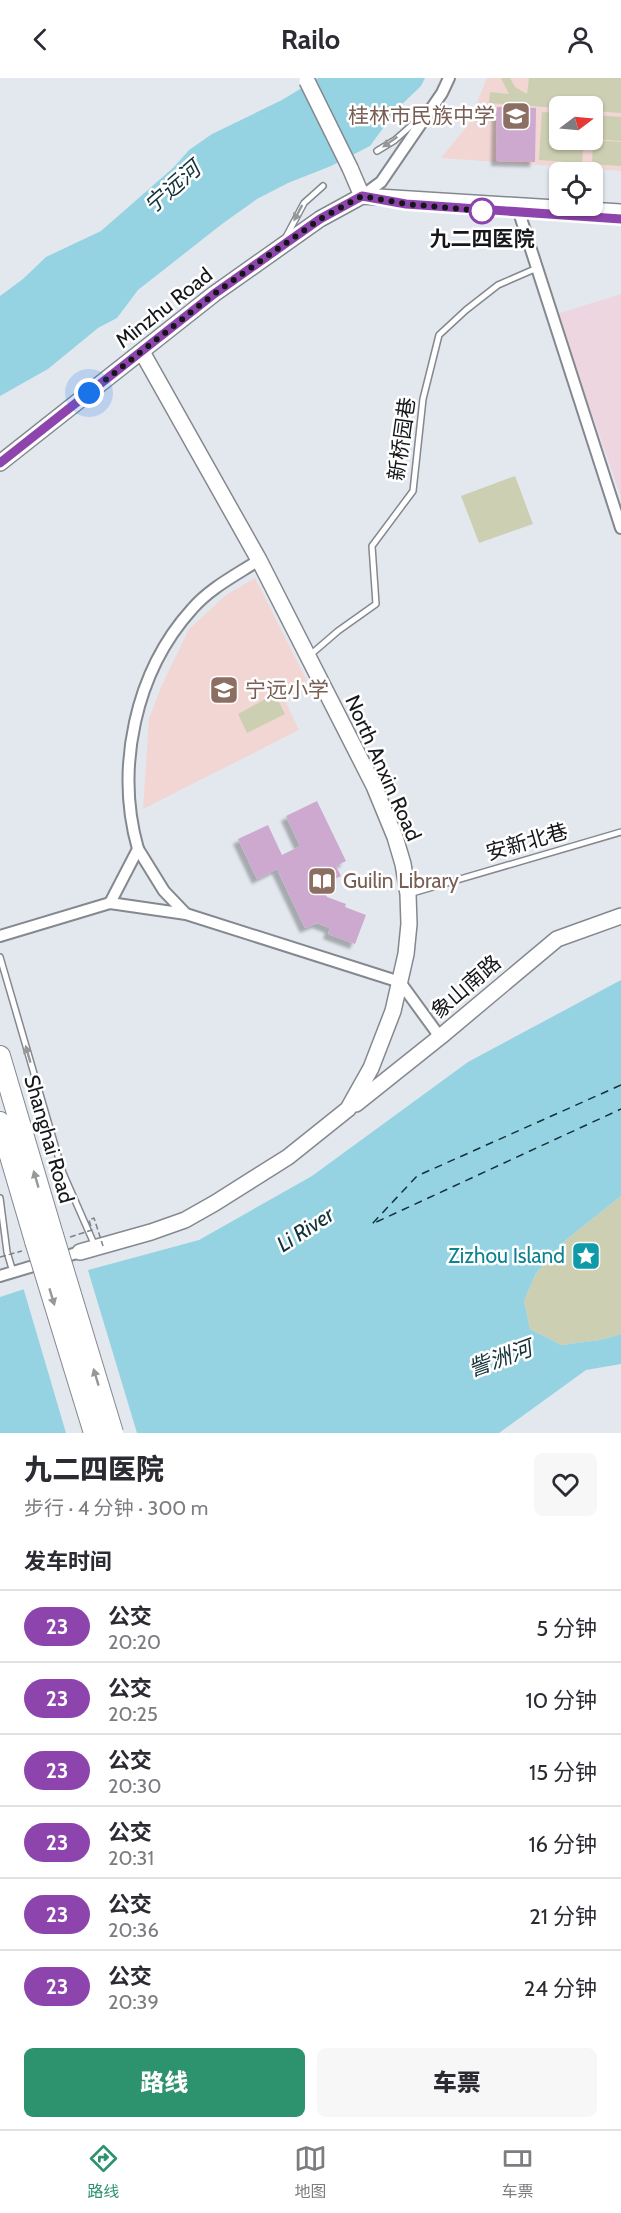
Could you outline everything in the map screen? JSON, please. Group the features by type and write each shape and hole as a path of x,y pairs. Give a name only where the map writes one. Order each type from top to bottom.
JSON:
{"highway":[{"name":"Shanghai Road","path":"0,1056 45,1241"},
{"name":"Shanghai Road","path":"0,1122 45,1241"},
{"path":"45,1241 94,1433"},
{"path":"45,1241 113,1433"}],"street":[{"path":"362,196 381,182 434,105 449,78"},
{"path":"306,80 362,196"},
{"path":"362,196 406,204 518,210 621,219"},
{"name":"Minzhu Road","path":"0,463 214,294 320,219 362,196"},
{"path":"518,210 621,212"},
{"path":"518,210 621,528"},
{"name":"North Anxin Road","path":"93,1249 184,1220 215,1203 288,1156 348,1109 366,1078 393,1011 409,924 408,894 403,864 385,812 259,560 142,352"},
{"path":"186,914 164,891 138,849 131,825 131,752 135,717 147,681 171,635 193,607 220,585 259,560"},
{"path":"110,903 138,849"},
{"path":"0,936 110,903 186,914 400,982 440,1037"},
{"name":"象山南路","path":"348,1109 440,1037 556,939 621,916"},
{"path":"0,1276 93,1249"}],"lane":[{"path":"377,151 395,140 434,105"},
{"path":"281,247 304,202 323,186"},
{"name":"新桥园巷","path":"308,657 338,631 376,604 372,546 413,491 423,399 439,335 498,285 537,268"},
{"name":"安新北巷","path":"408,894 621,832"},
{"path":"0,957 63,1173 93,1249"},
{"path":"0,1198 7,1252 13,1272"}],"path":[{"path":"0,1257 45,1241 92,1230 89,1220 94,1218 93,1249"}],"shaded area":[{"name":"桂林市民族中学","path":"487,78 621,78 621,171 603,170 603,162 549,162 549,166 441,158 468,125"},
{"path":"621,294 621,497 557,314"},
{"name":"宁远小学","path":"255,578 307,681 282,694 299,730 143,809 149,719 161,687 189,629 226,595"}],"green space":[{"path":"501,78 510,78 515,87 527,94 529,78 621,78 621,113 603,112 603,96 549,96 549,107 489,103 490,92 509,94"},
{"path":"542,112 549,112 549,150 583,150 582,162 539,160"},
{"path":"603,116 621,117 621,141 603,140"},
{"path":"603,141 621,142 621,166 592,162 593,150 603,150"},
{"path":"515,476 533,524 479,543 461,496"},
{"path":"275,694 285,714 247,733 238,714"},
{"name":"Zizhou Island","path":"621,1196 621,1334 600,1340 561,1345 530,1329 524,1301 536,1273 567,1239"}],"water":[{"name":"宁远河","path":"318,78 425,78 421,86 397,109 370,146 257,199 138,290 117,318 98,328 48,369 0,396 0,296 23,279 46,257 101,231 174,167 189,150 212,134 282,100"},
{"path":"621,980 621,1196 567,1239 536,1273 524,1301 530,1329 561,1345 600,1340 621,1334 621,1364 586,1370 499,1433 0,1433 0,1297 55,1279 199,1240 312,1176 468,1062"}],"pier":[{"path":"87,1267 137,1433 66,1433 23,1287"}],"building":[{"path":"497,107 536,108 535,162 496,161"},
{"path":"317,801 346,861 336,866 341,876 321,886 327,897 366,915 355,944 328,934 330,928 317,923 305,928 277,869 257,879 238,839 268,825 282,855 300,846 286,816"}],"ferry route":[{"path":"621,1085 417,1176 372,1224 621,1109"}],"bus line":[{"name":"23","path":"0,463 214,294 320,219 362,196 406,204 482,211 621,219"}],"place":[{"name":"桂林市民族中学","path":"516,116"},
{"name":"九二四医院","path":"482,211"},
{"name":"宁远小学","path":"224,690"},
{"name":"Guilin Library","path":"322,881"},
{"name":"Zizhou Island","path":"586,1256"}],"route":[{"path":"89,393 214,294 320,219 362,196 406,204 482,211"}],"water label":[{"name":"Li River","path":"305,1229"},
{"name":"訾洲河","path":"500,1358"}]}
